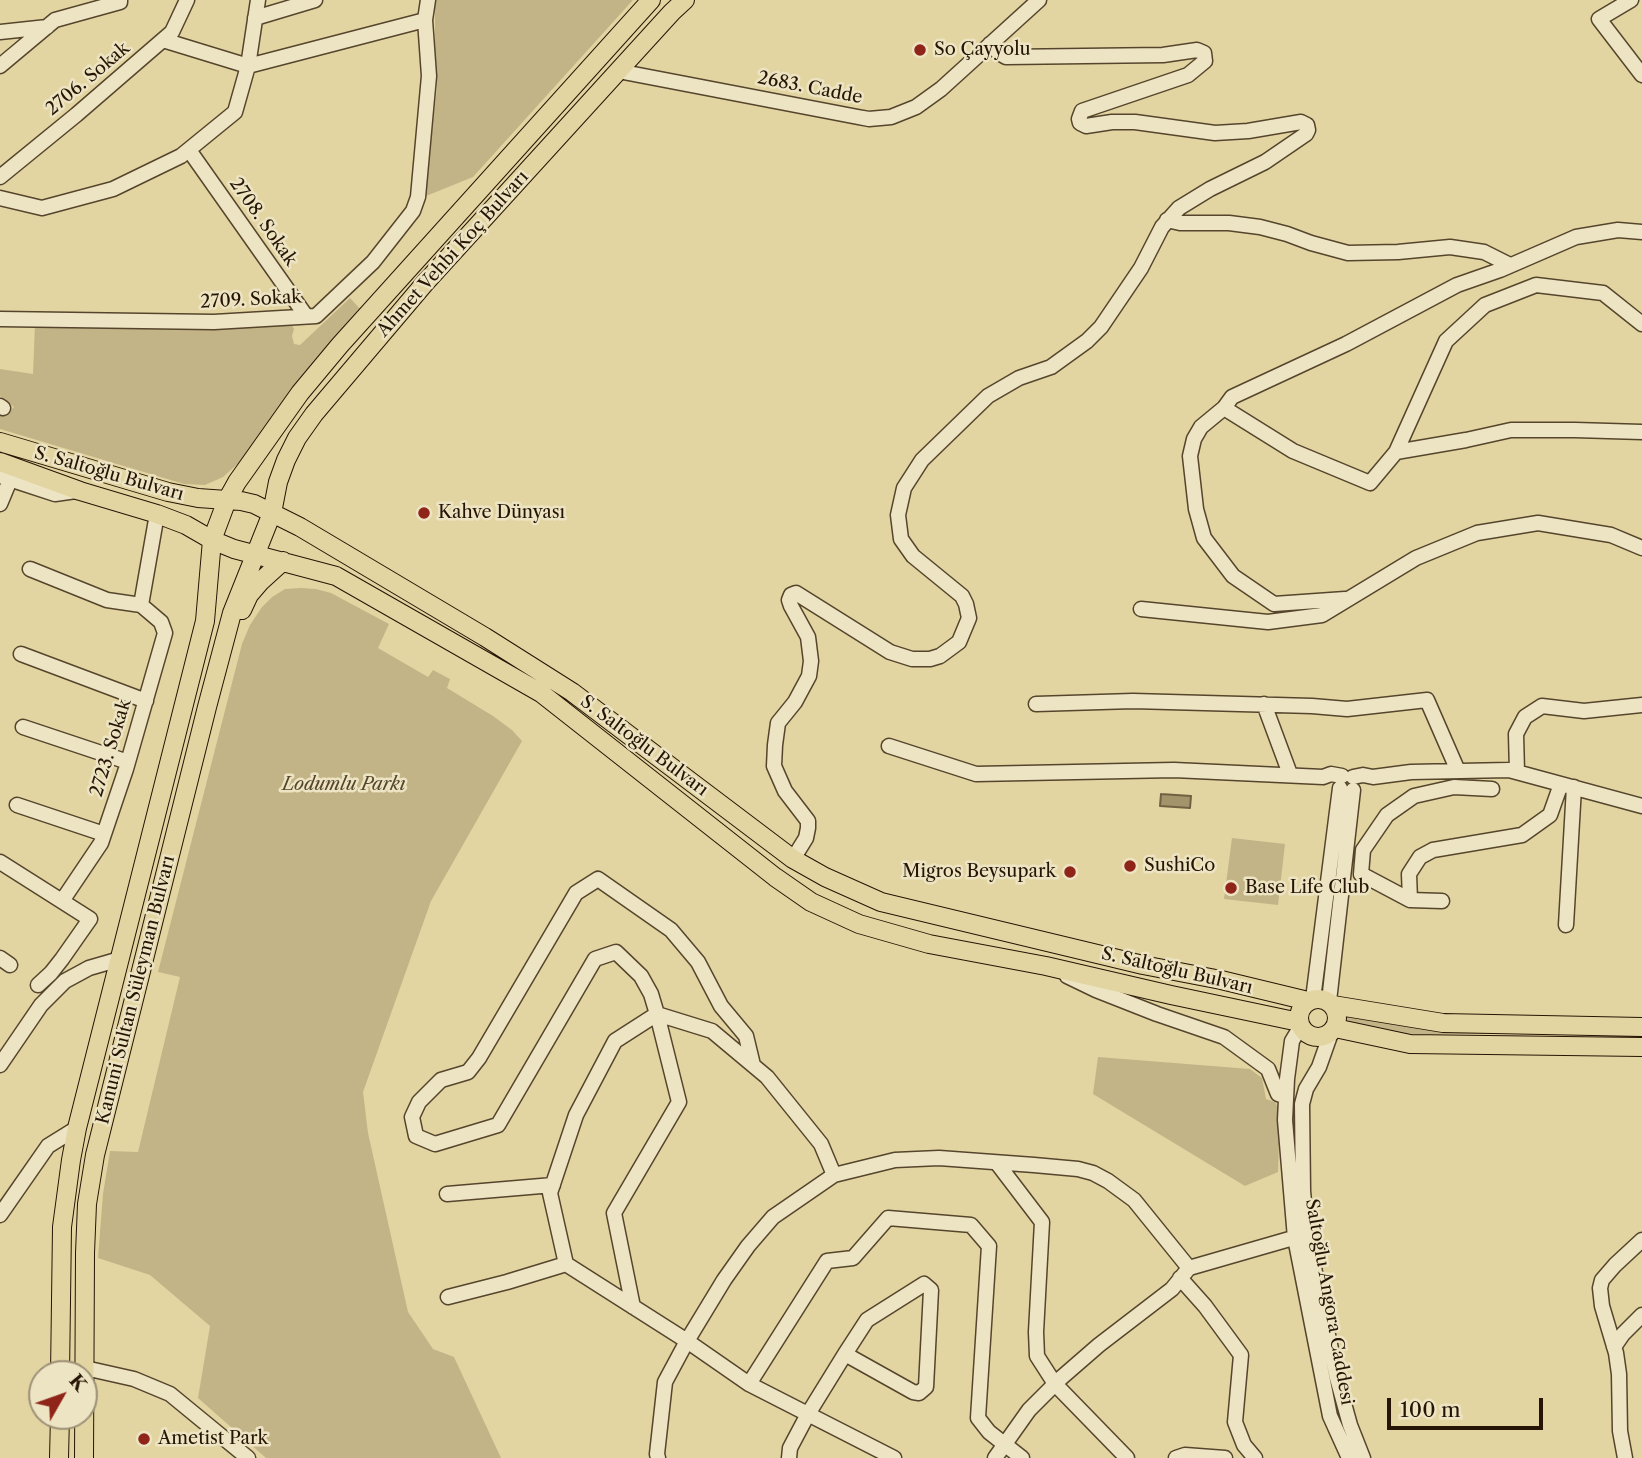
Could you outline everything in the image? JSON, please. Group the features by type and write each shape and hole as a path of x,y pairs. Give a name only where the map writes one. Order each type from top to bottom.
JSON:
{"main road":[{"name":"Ahmet Vehbi Koç Bulvarı","path":"219,520 237,482 300,393 340,345 651,0"},
{"name":"Ahmet Vehbi Koç Bulvarı","path":"263,535 272,513 278,482 286,460 314,414 425,283 685,0"},
{"name":"S. Saltoğlu Bulvarı","path":"0,442 168,492 198,498 242,501 300,527 572,692 793,859 825,877 881,902 1143,965 1443,1023 1642,1027"},
{"name":"S. Saltoğlu Bulvarı","path":"0,462 80,491 157,514 186,525 212,540 255,555 337,576 541,693 775,877 811,902 859,924 929,944 1046,966 1300,1024 1313,1036 1325,1036 1333,1030 1410,1044 1642,1047"},
{"name":"Kanuni Sultan Süleyman Bulvarı","path":"60,1360 62,1227 67,1177 205,621 212,540 219,520"},
{"name":"Kanuni Sultan Süleyman Bulvarı","path":"85,1360 87,1204 95,1155 206,707 232,613 263,535"},
{"path":"227,634 250,595 283,561"},
{"path":"1300,1024 1300,1010 1321,1001 1338,1016 1333,1030"},
{"path":"59,1458 60,1430"},
{"name":"Kanuni Sultan Süleyman Bulvarı","path":"83,1458 84,1430"}],"street":[{"path":"0,66 55,20 120,0"},
{"name":"2706. Sokak","path":"0,177 172,32 187,0"},
{"path":"0,198 42,208 113,190 189,150 235,112 248,66 258,0"},
{"path":"255,18 296,3 315,0"},
{"name":"2709. Sokak","path":"0,319 214,322 316,316 373,262 413,211 418,197 429,76 425,20 428,0"},
{"name":"2683. Cadde","path":"618,71 880,119 903,113 929,99 1039,0"},
{"path":"1631,0 1599,19 1642,75"},
{"path":"163,40 248,66 425,20"},
{"path":"0,32 47,27"},
{"path":"793,859 806,838 808,821 785,791 774,766 775,746 778,723 795,702 809,676 811,661 808,637 791,606 792,594 796,593 890,652 912,659 940,656 959,642 969,618 962,596 913,556 901,539 898,515 904,488 922,460 988,396 1019,378 1051,367 1087,341 1101,327 1141,268 1167,220 1185,204 1265,162 1307,132 1307,125 1301,122 1215,134 1135,122 1086,126 1079,119 1082,111 1188,75 1203,63 1204,53 1197,50 1163,55 1006,57 990,44"},
{"name":"2708. Sokak","path":"189,150 306,316"},
{"path":"1167,220 1260,227 1348,253 1450,247 1484,252 1510,265"},
{"path":"1349,598 1273,604 1233,576 1204,538 1196,509 1190,456 1194,439 1202,427 1224,408 1232,397 1346,344 1457,285 1576,237 1618,230 1642,232"},
{"path":"1224,408 1293,451 1370,483 1396,452 1447,341 1485,306 1536,285 1603,293 1642,324"},
{"path":"1396,452 1511,430 1642,432"},
{"path":"0,504 5,478 55,494 80,491"},
{"path":"30,569 107,600 141,605 157,514"},
{"path":"1141,608 1268,622 1322,615 1416,558 1477,533 1538,523 1611,535 1642,548"},
{"name":"2723. Sokak","path":"62,901 101,843 128,762 165,633 161,622 141,605"},
{"path":"21,654 146,701"},
{"path":"1035,704 1133,701 1312,705 1347,709 1427,700 1458,771"},
{"path":"1264,704 1290,774"},
{"path":"1517,772 1516,734 1525,717 1542,706 1584,711 1642,705"},
{"path":"23,727 128,762"},
{"path":"889,746 976,774 1174,769 1290,774 1323,777 1331,782 1365,784 1373,777 1411,772 1509,770 1642,806"},
{"path":"1321,1001 1347,783"},
{"path":"1409,900 1409,874 1420,857 1433,850 1522,835 1550,815 1568,786"},
{"path":"1566,925 1568,786"},
{"path":"1442,901 1409,900 1361,874 1363,850 1387,816 1414,796 1454,787 1492,789"},
{"path":"17,805 104,834"},
{"path":"0,862 90,919 51,973 38,985"},
{"path":"633,1307 614,1213 679,1102 651,994 641,976 616,952 595,959 498,1125 435,1144 416,1136 412,1117 419,1102 441,1080 468,1072 479,1058 576,892 598,879 671,930 698,962 720,1006 747,1036 753,1065"},
{"path":"3,1055 41,1005 65,981 89,968 120,959"},
{"path":"1046,966 1096,990 1224,1037 1268,1069 1278,1094 1286,1097"},
{"path":"834,1175 821,1144 767,1077 712,1031 657,1014 615,1041 576,1115 550,1193 566,1264 750,1384 894,1458"},
{"name":"Saltoğlu Angora Caddesi","path":"1300,1024 1292,1041 1285,1120 1329,1416 1349,1458"},
{"name":"Saltoğlu Angora Caddesi","path":"1333,1030 1319,1067 1306,1089 1302,1104 1301,1236 1350,1425 1363,1458"},
{"path":"0,1215 48,1146 77,1128"},
{"path":"658,1458 665,1382 724,1280 773,1217 834,1175 895,1160 939,1158 1077,1169 1108,1181 1134,1200 1241,1355 1236,1422 1226,1458 1185,1455 1177,1458"},
{"path":"997,1163 1042,1222 1037,1356 1055,1384 1127,1458"},
{"path":"447,1194 553,1185"},
{"path":"750,1384 827,1261 853,1258 888,1218 971,1225 989,1246 978,1418 989,1432 1022,1458"},
{"path":"995,1458 1030,1410 1055,1384 1172,1289 1184,1273 1301,1236"},
{"path":"1625,1458 1620,1431 1619,1374 1600,1288 1602,1280 1642,1240"},
{"path":"448,1297 566,1264"},
{"path":"789,1458 790,1448 808,1414 845,1354 867,1320 924,1284 930,1290 926,1387 919,1393 845,1354"},
{"path":"1614,1347 1642,1315"},
{"path":"98,1371 134,1379 170,1394 247,1458"},
{"path":"1236,1422 1244,1445 1255,1458"}],"green space":[{"path":"435,0 633,0 473,177 421,198 427,176 437,87"},
{"path":"350,298 363,312 325,348 242,460 223,477 205,485 184,484 0,429 0,412 5,415 14,407 0,396 0,369 33,374 35,324 291,323 294,329 294,344 300,345"},
{"name":"Lodumlu Parkı","path":"301,588 331,593 389,624 378,648 428,677 433,670 450,679 447,688 493,716 522,741 431,901 363,1092 368,1133 408,1312 433,1349 454,1357 501,1458 266,1458 198,1398 210,1326 150,1275 98,1258 103,1194 110,1151 138,1152 180,977 158,972 242,644 250,625 272,597 285,589"},
{"path":"1232,838 1285,844 1278,905 1224,899"},
{"path":"1344,1012 1642,1034 1400,1035 1344,1022"},
{"path":"1098,1057 1250,1069 1262,1078 1266,1099 1275,1102 1280,1111 1278,1172 1245,1186 1093,1094"}],"shaded area":[{"path":"1161,794 1191,796 1190,808 1160,806"}],"place":[{"name":"So Çayyolu","path":"920,50"},
{"name":"Kahve Dünyası","path":"424,513"},
{"name":"SushiCo","path":"1130,866"},
{"name":"Migros Beysupark","path":"1070,872"},
{"name":"Base Life Club","path":"1231,888"},
{"name":"Ametist Park","path":"144,1439"}]}
